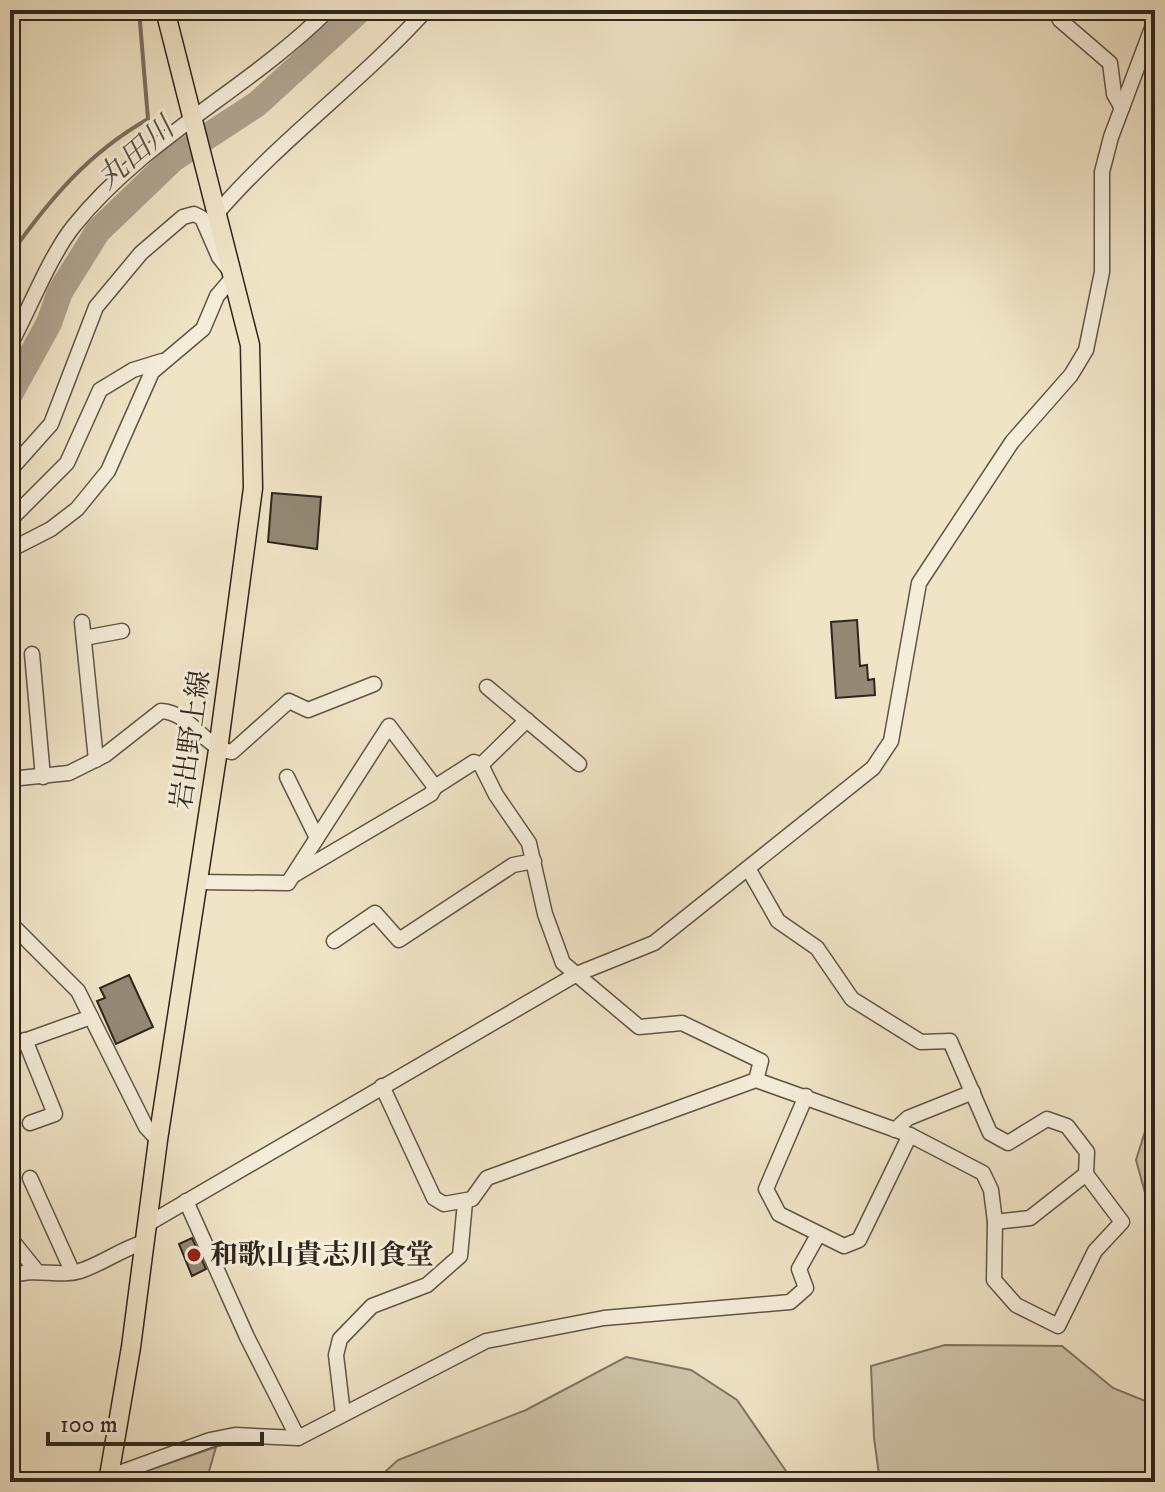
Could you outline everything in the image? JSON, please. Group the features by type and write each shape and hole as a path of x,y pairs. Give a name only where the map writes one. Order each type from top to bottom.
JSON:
{"main road":[{"name":"岩出野上線","path":"108,1480 218,750 253,488 250,345 217,205 165,10"}],"street":[{"path":"10,345 72,228 151,149 299,39 328,10"},
{"path":"217,205 392,48 426,10"},
{"path":"1055,10 1060,20 1110,63 1114,94 1122,108"},
{"path":"10,1277 35,1269 72,1271 145,1234 186,1201 577,974 654,943 873,768 886,753 919,583 1012,442 1071,375 1086,350 1102,272 1102,172 1155,20"},
{"path":"10,470 51,424 96,307 141,253 183,217 194,214 202,218 219,257 234,276 217,296 203,329 152,372 108,471 77,509 51,529 10,550"},
{"path":"10,520 67,463 100,390 133,370 166,360"},
{"path":"82,622 96,760"},
{"path":"84,638 122,631"},
{"path":"32,654 43,777"},
{"path":"10,779 69,773 96,760 161,711 178,712 218,750 232,752 289,701 308,710 374,684"},
{"path":"487,687 579,764"},
{"path":"481,765 527,720"},
{"path":"198,882 288,883 389,726 435,787"},
{"path":"294,875 431,794 435,787 474,762 481,765 496,795 529,843 545,914 563,963 639,1027 682,1023 761,1061 756,1080"},
{"path":"287,777 317,838"},
{"path":"334,941 375,913 399,940 513,865 534,861"},
{"path":"382,1086 434,1198 444,1204 472,1199 487,1178 756,1080 806,1096 910,1135 983,1173 991,1190 995,1222 994,1280 1016,1305 1058,1326 1095,1251 1122,1222 1086,1174 1087,1152 1067,1126 1047,1119 1008,1143 990,1133 950,1041 921,1042 852,999 817,948 778,921 749,870"},
{"path":"10,923 78,991 146,1127 158,1140"},
{"path":"10,1046 91,1017"},
{"path":"25,1040 55,1114 30,1123"},
{"path":"895,1130 908,1118 973,1092"},
{"path":"806,1096 766,1189 779,1214 844,1246 859,1240 910,1135"},
{"path":"995,1222 1030,1218 1086,1174"},
{"path":"30,1178 72,1271"},
{"path":"186,1201 247,1337 298,1438"},
{"path":"343,1414 336,1355 340,1339 372,1306 427,1285 460,1256 465,1202"},
{"path":"108,1480 222,1438 298,1438 486,1341 604,1318 790,1302 806,1288 799,1269 818,1235"},
{"path":"10,1238 35,1269"}],"shaded area":[{"path":"1155,1100 1155,1229 1136,1160"},
{"path":"945,1345 1062,1346 1113,1388 1155,1405 1155,1482 880,1482 874,1438 871,1366"},
{"path":"626,1357 691,1370 737,1400 786,1471 787,1482 374,1482 398,1460 526,1410"},
{"path":"216,1447 206,1482 130,1482 131,1476"}],"building":[{"path":"272,493 321,497 317,549 268,542"},
{"path":"857,620 860,666 867,665 868,680 874,679 875,695 836,698 831,622"},
{"path":"129,975 153,1027 116,1044 97,1001 105,998 100,988"},
{"name":"和歌山貴志川食堂","path":"192,1238 206,1269 192,1276 179,1244"}],"waterway":[{"path":"10,255 40,215 88,162 148,119 139,10"},
{"name":"丸田川","path":"10,394 49,323 60,292 98,231 173,159 257,104 360,10"}],"place":[{"name":"和歌山貴志川食堂","path":"194,1255"}]}
